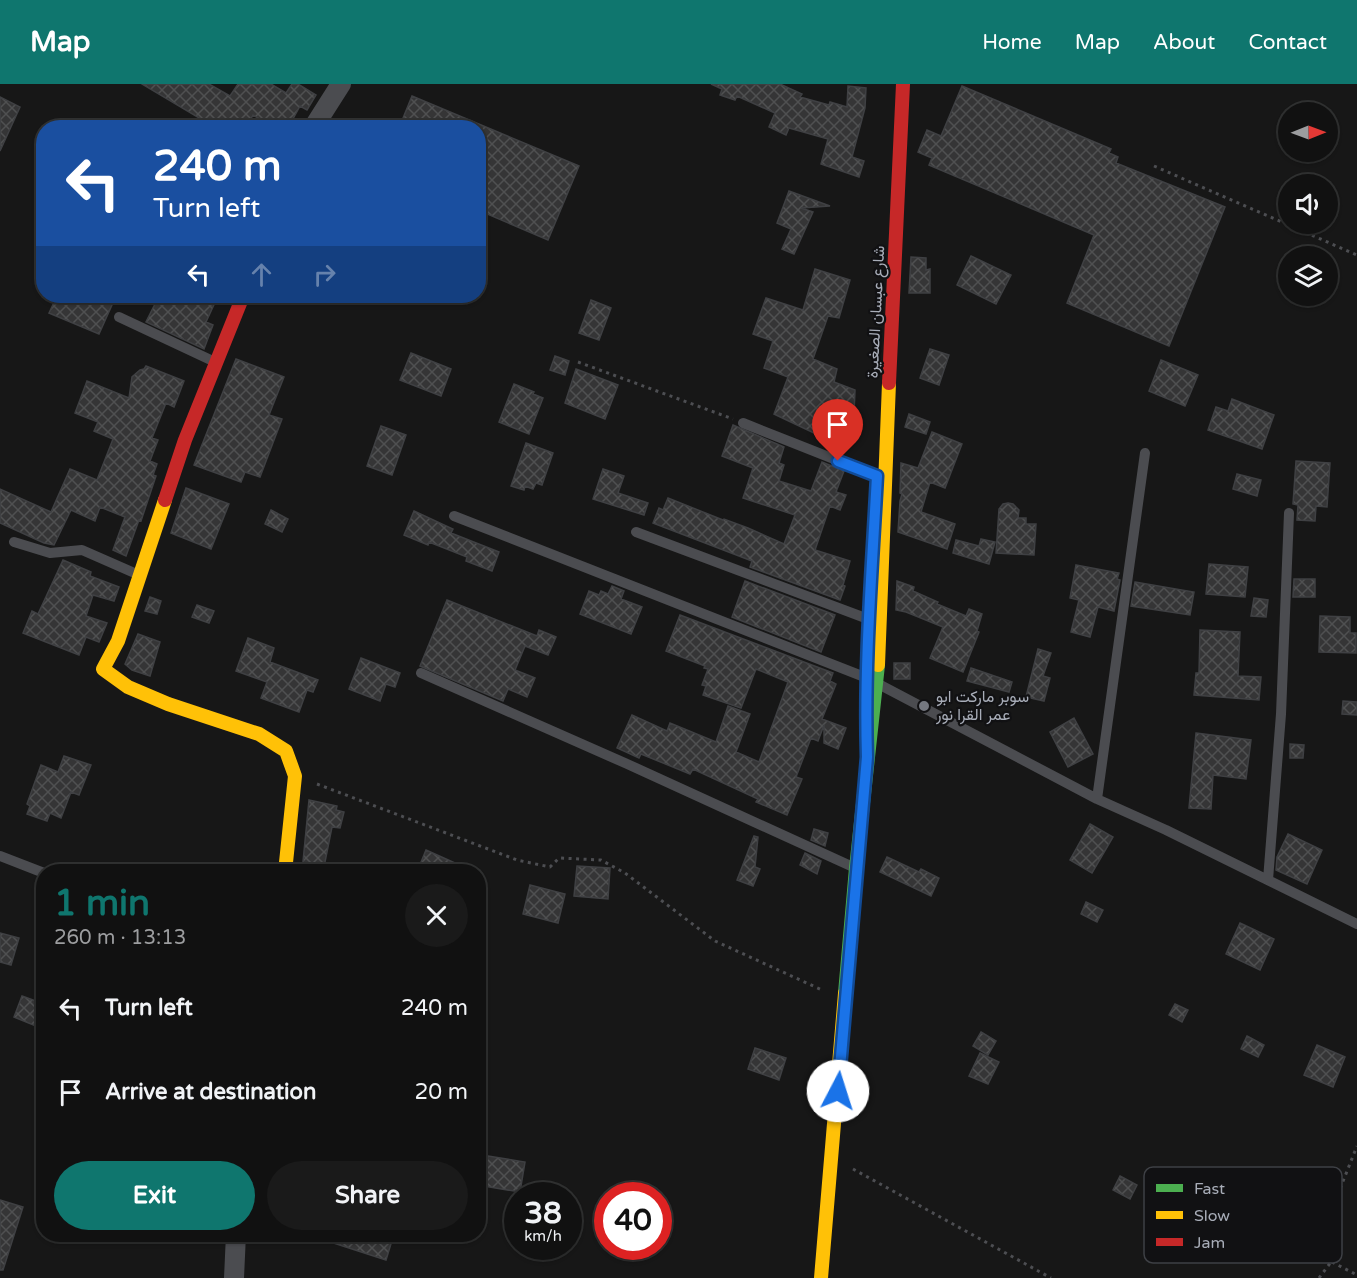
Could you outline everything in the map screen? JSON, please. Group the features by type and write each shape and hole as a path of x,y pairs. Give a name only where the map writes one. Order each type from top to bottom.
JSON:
{"street":[{"path":"318,120 341,84"},
{"name":"شارع عبسان الصغيرة","path":"872,681 868,619 877,476 893,84"},
{"name":"شارع عبسان الصغيرة","path":"822,1278 867,757 882,521 903,84"},
{"path":"240,303 185,440 118,641 103,669 128,687 168,704 259,734 286,751 296,776 286,864"},
{"path":"234,1278 236,1242"}],"lane":[{"path":"119,316 216,362"},
{"path":"743,423 877,476"},
{"path":"1097,799 1145,453"},
{"path":"1268,880 1281,714 1289,513"},
{"path":"454,516 872,681 1097,799 1166,830 1357,924"},
{"path":"636,532 868,619"},
{"path":"14,542 50,553 82,550 139,575"},
{"path":"421,673 856,868"},
{"path":"0,856 36,870"}],"path":[{"path":"1154,166 1357,255"},
{"path":"578,362 743,423"},
{"path":"296,776 517,860 550,867 559,858 602,860 625,873 715,941 846,1001"},
{"path":"1342,1184 1357,1146"},
{"path":"833,1158 1051,1278"},
{"path":"1319,1278 1330,1263"},
{"path":"1333,1263 1357,1275"}],"building":[{"path":"142,84 209,84 230,96 238,84 271,84 286,93 292,84 298,84 316,95 307,110 300,106 292,120 261,120 253,115 250,120 203,120"},
{"path":"711,84 780,84 802,94 800,97 847,107 848,86 866,88 865,108 852,157 864,161 859,177 821,164 828,139 789,128 786,135 769,127 775,113 737,96 735,100 720,95 722,89"},
{"path":"962,86 1111,149 1109,153 1118,157 1116,163 1225,207 1169,346 1067,303 1094,235 929,165 932,158 918,152 927,130 941,136"},
{"path":"412,96 469,120 402,120"},
{"path":"0,97 20,107 0,151"},
{"path":"486,127 579,166 548,240 486,213"},
{"path":"789,191 830,206 801,208 813,212 794,254 782,249 791,229 777,223"},
{"path":"971,256 1011,275 996,304 957,285"},
{"path":"911,257 926,258 926,270 930,269 930,293 909,293"},
{"path":"815,269 850,280 839,318 828,316 813,359 837,369 834,382 855,390 854,414 829,404 816,434 774,414 788,377 764,368 773,341 753,334 766,298 803,310"},
{"path":"591,300 611,308 599,340 579,333"},
{"path":"54,303 113,303 99,334 49,313"},
{"path":"156,303 215,303 206,322 213,325 204,349 146,322"},
{"path":"930,349 949,355 939,385 920,378"},
{"path":"411,353 451,369 441,396 400,380"},
{"path":"555,356 569,361 565,375 550,370"},
{"path":"236,359 284,377 269,415 282,419 260,477 245,472 241,482 194,465"},
{"path":"1161,360 1198,375 1185,406 1149,391"},
{"path":"146,366 184,381 174,407 166,403 152,438 158,440 150,461 157,464 153,475 156,476 126,556 113,550 125,517 100,507 95,521 71,510 54,545 44,543 0,523 0,489 51,512 70,469 97,480 113,439 94,431 98,422 75,413 87,381 129,398 132,377"},
{"path":"576,369 618,385 605,419 565,403"},
{"path":"514,384 543,398 529,434 499,422"},
{"path":"1232,399 1274,415 1262,449 1208,430 1216,407 1228,411"},
{"path":"909,414 930,422 926,434 905,427"},
{"path":"733,425 784,447 779,463 784,465 779,481 811,491 822,462 844,471 836,492 846,495 840,510 830,506 815,550 850,561 840,600 750,567 752,561 653,523 659,508 663,510 668,498 784,544 795,515 743,498 753,468 722,456"},
{"path":"381,426 406,435 392,475 367,466"},
{"path":"932,432 962,444 945,488 930,482 921,512 955,524 947,549 898,532 902,494 900,493 901,463 918,468"},
{"path":"526,443 553,453 542,485 536,483 533,489 525,486 524,490 511,486"},
{"path":"1296,461 1330,463 1327,507 1316,506 1315,521 1297,520 1298,505 1293,504"},
{"path":"603,469 624,476 618,493 648,503 644,515 593,499"},
{"path":"1237,474 1261,480 1257,496 1233,489"},
{"path":"186,488 229,504 211,549 171,533"},
{"path":"1003,504 1013,504 1019,510 1018,518 1026,518 1026,524 1036,524 1034,555 996,553 999,509"},
{"path":"271,510 288,519 282,532 265,524"},
{"path":"414,511 453,529 451,533 499,552 492,571 466,561 467,557 404,535"},
{"path":"981,539 995,542 989,564 953,553 956,540 979,546"},
{"path":"63,560 91,572 90,576 119,587 114,601 93,595 86,616 107,623 99,642 86,637 79,655 23,633 32,611 38,614"},
{"path":"1209,564 1248,567 1245,597 1206,594"},
{"path":"1076,565 1119,573 1117,579 1120,580 1114,611 1098,607 1090,637 1071,632 1079,600 1070,598"},
{"path":"1294,579 1315,579 1315,597 1293,597"},
{"path":"745,581 835,615 821,652 732,617"},
{"path":"897,581 914,587 913,591 938,602 937,604 966,616 969,609 982,614 977,631 979,632 963,672 930,658 943,627 896,610"},
{"path":"1135,582 1194,592 1190,615 1131,606"},
{"path":"612,586 624,591 621,599 642,607 631,634 580,614 589,591 599,595 601,591 608,594"},
{"path":"150,597 161,601 157,614 145,611"},
{"path":"1254,598 1268,600 1266,617 1251,616"},
{"path":"447,600 537,636 539,630 556,637 548,655 525,646 515,670 535,678 527,697 508,689 503,701 420,666"},
{"path":"197,605 214,611 209,623 192,617"},
{"path":"680,615 833,673 830,681 836,684 822,719 846,728 838,749 824,743 824,725 818,741 811,738 796,777 802,779 787,815 756,802 758,799 693,769 690,774 641,754 639,758 617,748 632,715 667,731 670,723 716,742 728,706 750,714 736,752 759,762 788,682 756,669 741,708 703,695 706,686 702,685 708,669 666,651"},
{"path":"1320,616 1350,617 1350,633 1356,633 1356,653 1319,652"},
{"path":"1200,630 1240,632 1238,676 1261,677 1259,700 1194,695 1196,673 1199,673"},
{"path":"138,634 160,642 150,676 132,670 125,664"},
{"path":"248,638 274,648 270,662 318,680 313,692 307,690 299,712 261,698 267,682 236,671"},
{"path":"1038,649 1051,653 1043,676 1050,678 1044,701 1026,697"},
{"path":"361,658 400,673 395,687 386,684 380,701 349,689"},
{"path":"894,663 910,663 910,679 894,679"},
{"path":"971,668 1012,682 1009,692 967,681"},
{"path":"1343,701 1357,702 1357,715 1342,714"},
{"path":"1074,718 1093,754 1068,767 1050,732"},
{"path":"1196,733 1251,740 1246,779 1213,775 1211,809 1189,808"},
{"path":"1290,744 1304,745 1303,758 1290,758"},
{"path":"64,756 91,765 79,795 71,792 61,818 50,813 47,821 27,814 30,806 27,804 41,765 58,772"},
{"path":"309,800 337,806 336,810 344,812 340,828 332,827 325,864 303,864"},
{"path":"1090,824 1113,837 1092,873 1070,860"},
{"path":"814,829 828,833 825,846 811,840"},
{"path":"1288,834 1322,850 1307,884 1276,870 1277,857"},
{"path":"754,836 758,837 755,867 760,869 753,886 737,880"},
{"path":"426,850 457,864 420,864"},
{"path":"805,853 821,861 817,874 800,865"},
{"path":"887,857 919,872 921,869 939,878 931,896 880,872"},
{"path":"577,866 610,868 608,899 574,896"},
{"path":"530,885 565,894 558,923 523,914"},
{"path":"1086,902 1103,910 1097,922 1081,914"},
{"path":"1240,923 1274,939 1260,970 1226,954"},
{"path":"0,933 19,938 11,965 0,962"},
{"path":"22,996 36,1001 36,1026 14,1017"},
{"path":"1175,1004 1188,1010 1182,1022 1169,1015"},
{"path":"981,1032 996,1041 988,1055 973,1046"},
{"path":"1247,1036 1264,1045 1258,1057 1241,1049"},
{"path":"1317,1045 1345,1057 1333,1087 1304,1075"},
{"path":"755,1048 786,1058 779,1080 748,1069"},
{"path":"980,1053 999,1062 988,1084 969,1076"},
{"path":"488,1156 525,1162 522,1182 504,1182 504,1189 486,1186"},
{"path":"1120,1176 1137,1185 1130,1199 1113,1190"},
{"path":"0,1200 23,1207 3,1270 0,1270"},
{"path":"330,1242 392,1242 386,1260"}],"traffic: fast":[{"path":"845,993 878,665"}],"traffic: slow":[{"path":"878,665 889,383"},
{"path":"165,500 118,641 103,669 128,687 168,704 259,734 286,751 295,776 286,864"},
{"path":"821,1278 845,993"}],"traffic: jam":[{"path":"889,383 903,84"},
{"path":"165,500 185,440 240,303"}],"place":[{"name":"سوبر ماركت ابو عمر القرا نور","path":"924,706"}],"route":[{"path":"838,461 877,476 868,619 865,714 867,757 838,1091"}]}
